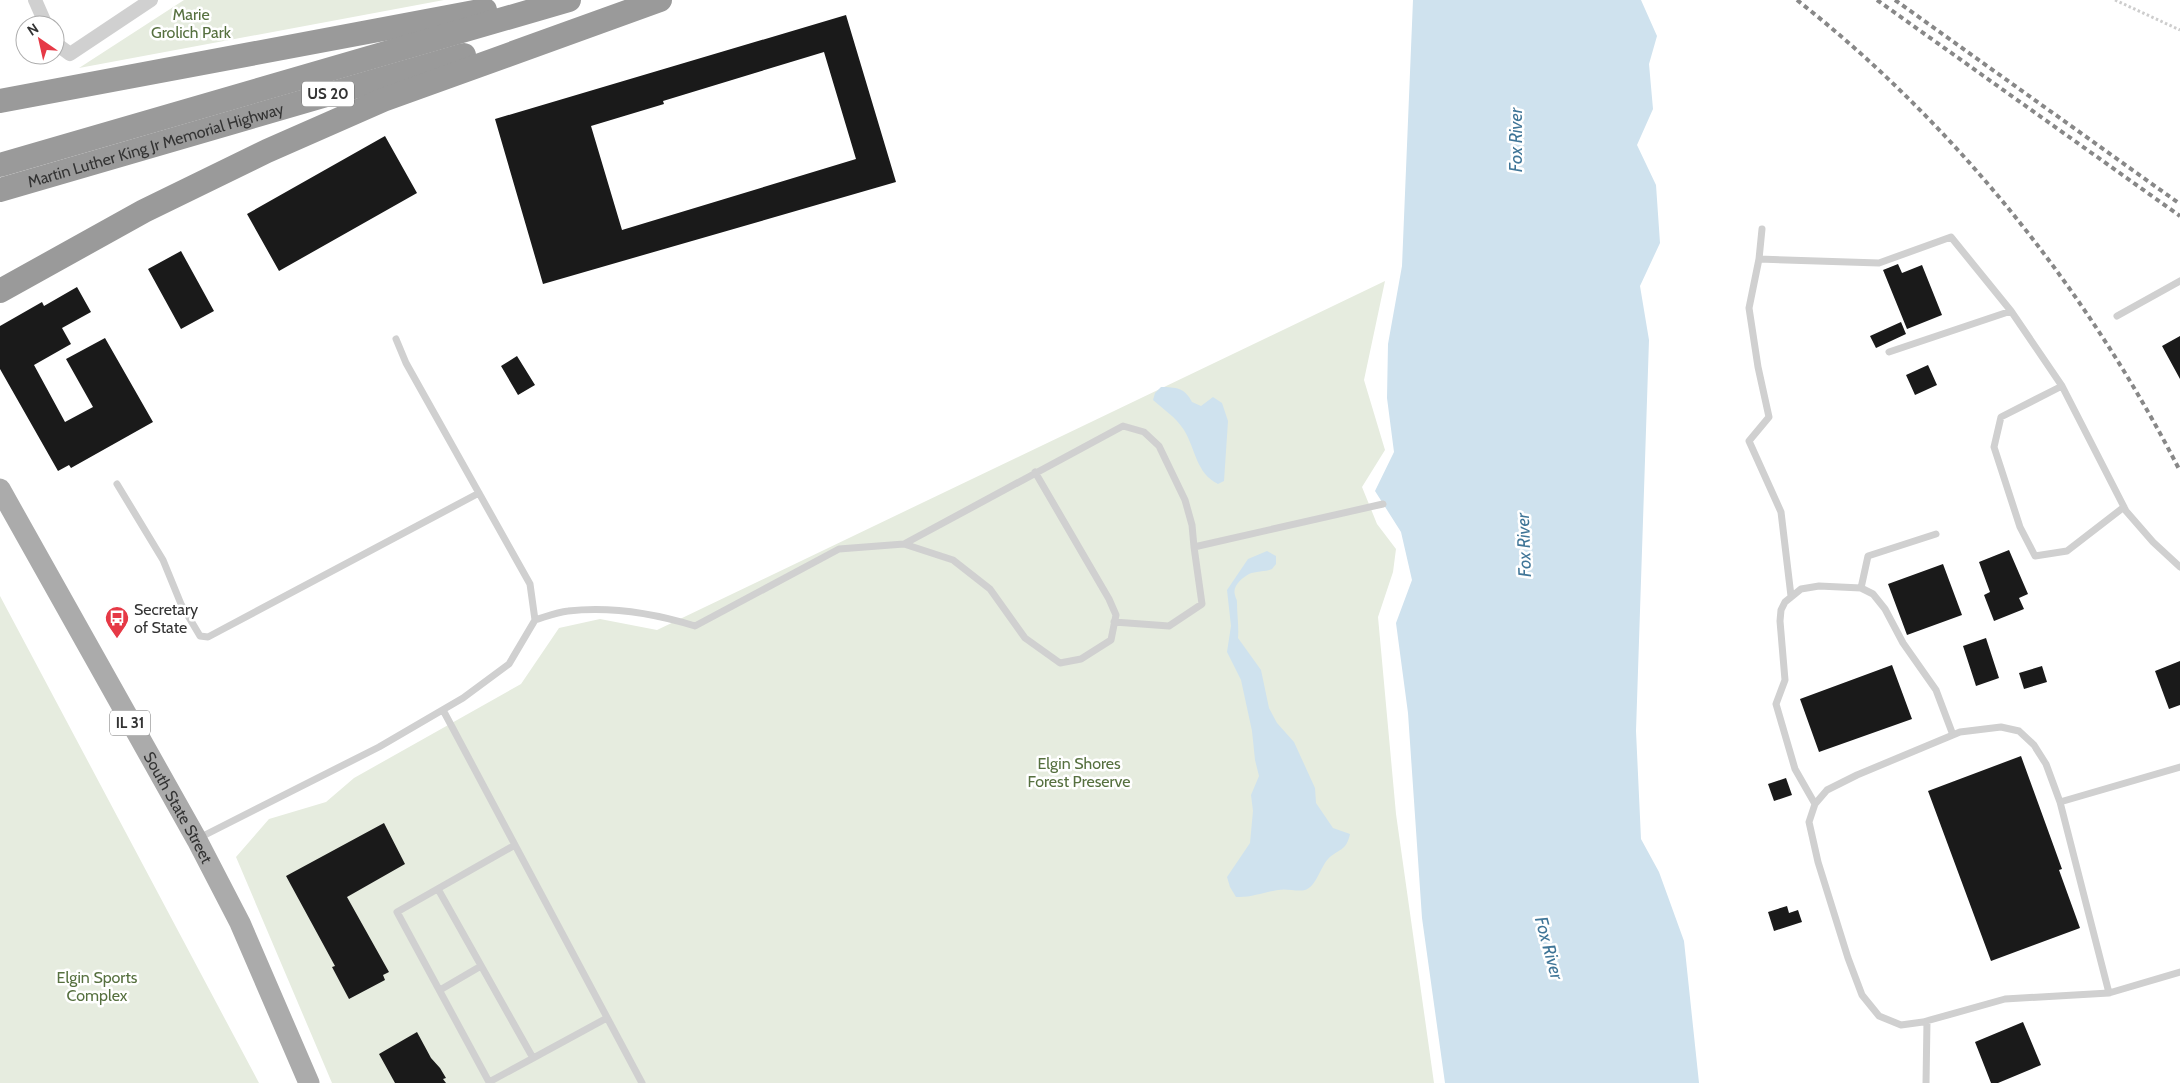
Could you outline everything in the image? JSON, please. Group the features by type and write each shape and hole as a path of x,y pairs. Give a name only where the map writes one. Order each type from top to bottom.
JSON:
{"highway":[{"path":"0,100 537,0"},
{"name":"Martin Luther King Jr Memorial Highway","path":"0,165 569,0"},
{"path":"0,291 144,211 267,151 374,104 659,0"},
{"name":"Martin Luther King Jr Memorial Highway","path":"0,190 659,0"}],"main road":[{"name":"South State Street","path":"0,489 197,840 240,924 308,1083"}],"street":[{"path":"35,0 42,15"},
{"path":"65,50 70,54 151,0"}],"lane":[{"path":"1762,229 1759,259 1749,308 1758,367 1769,417 1749,441 1781,512 1791,596"},
{"path":"1759,259 1879,263 1951,237 2011,312 2062,386 2124,507 2152,542 2180,567"},
{"path":"2117,316 2180,281"},
{"path":"1889,352 2011,312"},
{"path":"197,840 379,746 463,698 509,664 535,620 530,584 406,363 396,339"},
{"path":"2062,386 2001,417 1994,447 2020,527 2036,556 2067,551 2124,507"},
{"path":"904,544 1123,426 1144,432 1159,446 1185,500 1192,524 1202,604 1169,626 1114,622"},
{"path":"535,620 567,610 626,609 666,617 695,626 839,549 904,544 953,560 990,589 1025,638 1060,663 1080,660 1111,640 1116,614 1035,472"},
{"path":"117,484 163,560 181,604 200,636 208,637 478,493"},
{"path":"1194,547 1383,504"},
{"path":"1861,588 1868,556 1936,534"},
{"path":"1815,804 1795,769 1776,704 1785,680 1780,621 1781,610 1791,596 1801,589 1819,586 1861,588 1873,594 1885,608 1903,643 1936,690 1953,735"},
{"path":"443,710 642,1083"},
{"path":"2109,993 2060,802 2046,764 2034,745 2019,731 2001,727 1960,732 1857,775 1827,790 1815,804 1809,822 1816,854 1848,958 1862,995 1879,1016 1901,1025 1927,1021 2005,1000 2109,993 2180,972"},
{"path":"2060,802 2180,767"},
{"path":"515,845 397,912 489,1082 607,1018"},
{"path":"438,889 533,1058"},
{"path":"440,990 481,966"},
{"path":"1926,1083 1927,1021"}],"path":[{"path":"2115,0 2180,30"}],"green space":[{"name":"Marie Grolich Park","path":"184,0 444,0 79,68"},
{"name":"Elgin Shores Forest Preserve","path":"1385,281 1364,380 1385,450 1362,487 1377,524 1396,549 1393,572 1378,617 1396,814 1434,1083 332,1083 236,857 269,819 326,802 354,778 521,684 559,628 600,619 657,630"},
{"name":"Elgin Sports Complex","path":"0,596 259,1083 0,1083"}],"water":[{"name":"Fox River","path":"1413,0 1641,0 1657,36 1649,64 1653,109 1637,145 1656,185 1660,243 1640,286 1649,340 1636,731 1641,839 1659,872 1684,941 1699,1083 1445,1083 1422,918 1408,713 1396,623 1412,580 1401,532 1375,491 1394,452 1387,398 1388,344 1402,266"},
{"path":"1161,387 1180,389 1192,402 1201,406 1213,397 1222,403 1228,421 1224,481 1218,484 1205,474 1181,425 1153,400 1155,393"},
{"path":"1267,551 1276,556 1276,564 1272,569 1249,574 1235,588 1238,638 1261,670 1269,708 1277,723 1294,742 1315,788 1316,803 1333,828 1350,834 1344,847 1328,859 1309,888 1236,897 1227,877 1250,843 1253,811 1251,795 1259,776 1241,680 1227,652 1231,626 1227,590 1248,559"}],"building":[{"path":"846,15 896,182 543,284 495,119","holes":["824,52 856,159 622,230 591,126 664,104 663,101"]},
{"path":"385,136 417,193 279,271 247,214"},
{"path":"181,251 214,311 181,329 148,269"},
{"path":"1898,264 1902,273 1922,265 1942,315 1907,329 1883,270"},
{"path":"77,287 91,312 62,328 71,344 34,365 65,422 93,407 66,359 105,338 153,422 71,468 69,465 58,471 0,369 0,326 42,302 44,306"},
{"path":"1901,322 1906,334 1876,348 1870,336"},
{"path":"2180,336 2180,379 2162,346"},
{"path":"517,356 535,385 518,395 501,366"},
{"path":"1928,365 1937,385 1915,395 1906,375"},
{"path":"2009,550 2028,594 2019,598 2024,609 1994,621 1984,595 1990,592 1979,562"},
{"path":"1943,564 1962,615 1907,635 1888,584"},
{"path":"1986,638 1999,678 1976,686 1963,646"},
{"path":"2180,661 2180,705 2169,709 2155,671"},
{"path":"1892,665 1912,719 1819,752 1800,699"},
{"path":"2042,666 2047,682 2024,689 2019,673"},
{"path":"2021,756 2062,869 2059,870 2080,928 1991,961 1928,791"},
{"path":"1786,778 1792,795 1774,801 1768,784"},
{"path":"384,823 405,864 347,897 389,972 383,975 385,980 349,999 332,967 335,966 286,876"},
{"path":"1787,906 1789,913 1798,910 1802,922 1774,931 1768,912"},
{"path":"2023,1022 2041,1065 1998,1083 1991,1083 1975,1042"},
{"path":"417,1032 431,1058 446,1078 443,1079 446,1083 395,1083 379,1054"}],"railway":[{"path":"1797,0 1855,49 1911,101 1964,156 2014,215 2104,339 2144,404 2180,471"},
{"path":"1877,0 2180,216"},
{"path":"1895,0 2180,204"}],"place":[{"name":"Secretary of State","path":"117,639"}]}
